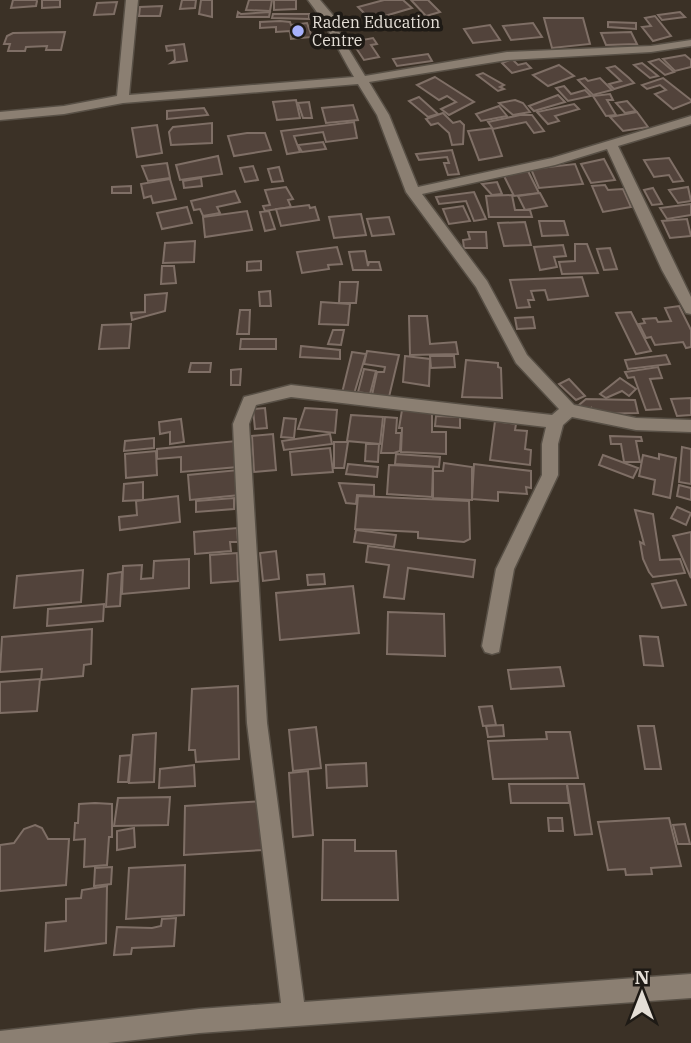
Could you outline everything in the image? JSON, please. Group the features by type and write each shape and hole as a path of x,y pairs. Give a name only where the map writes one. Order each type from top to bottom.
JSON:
{"street":[{"path":"123,99 132,0"},
{"path":"314,0 331,20 334,35 383,115 413,192 482,285 521,359 562,416"},
{"path":"0,116 64,110 123,99 360,80 508,56 651,49 691,43"},
{"path":"413,192 612,146 691,120"},
{"path":"612,146 645,212 670,275 691,309"},
{"path":"294,1016 257,723 241,424 250,401 291,391 636,424 691,426"},
{"path":"492,646 505,569 550,475 550,444 562,416"},
{"path":"0,1043 199,1021 691,986"}],"building":[{"path":"13,0 37,1 36,6 11,8"},
{"path":"42,0 60,0 60,7 42,8"},
{"path":"182,0 196,0 195,8 180,9"},
{"path":"201,0 212,0 212,17 199,14"},
{"path":"249,0 272,0 270,11 246,10"},
{"path":"274,0 296,0 296,9 274,10"},
{"path":"384,0 403,0 412,8 371,20 358,7"},
{"path":"411,0 428,0 440,12 426,16"},
{"path":"117,2 114,14 94,15 97,3"},
{"path":"162,6 160,16 139,16 140,7"},
{"path":"238,12 270,12 269,17 237,17"},
{"path":"680,12 685,17 662,20 658,15"},
{"path":"273,14 309,14 309,19 272,18"},
{"path":"655,16 671,36 653,41 642,27 651,26 645,18"},
{"path":"544,18 583,18 590,44 552,48"},
{"path":"260,22 290,22 291,25 307,23 312,37 291,39 290,31 276,32 276,27 260,28"},
{"path":"608,22 636,23 636,29 608,27"},
{"path":"533,23 542,37 511,40 503,26"},
{"path":"490,25 500,40 473,43 464,29"},
{"path":"65,32 61,50 46,50 47,46 26,47 25,51 8,51 10,44 4,44 7,36 13,33"},
{"path":"631,32 637,44 606,45 601,33"},
{"path":"373,38 377,44 371,45 379,57 364,60 352,42"},
{"path":"184,44 187,61 171,63 175,60 174,50 167,51 166,46"},
{"path":"428,54 432,61 397,66 393,59"},
{"path":"685,55 691,60 691,67 675,71 663,59"},
{"path":"512,59 518,65 526,63 531,68 512,73 502,63"},
{"path":"659,59 674,72 665,75 649,62"},
{"path":"642,63 658,76 650,78 634,65"},
{"path":"559,65 574,76 548,86 533,75"},
{"path":"615,66 634,83 614,89 609,84 621,81 607,68"},
{"path":"483,73 504,85 500,87 504,89 498,91 477,75"},
{"path":"435,77 474,102 449,115 441,109 456,102 447,96 439,100 417,85"},
{"path":"585,78 588,81 600,78 612,90 593,95 578,80"},
{"path":"663,78 691,102 673,109 655,94 666,90 660,85 647,89 642,85"},
{"path":"564,86 571,94 585,90 591,96 568,101 556,88"},
{"path":"610,94 613,100 607,100 616,115 606,116 593,96"},
{"path":"558,95 565,102 534,111 529,106"},
{"path":"419,97 438,114 428,117 409,101"},
{"path":"296,100 300,118 277,120 273,102"},
{"path":"515,100 523,103 530,112 513,115 499,103"},
{"path":"627,101 636,111 625,113 616,103"},
{"path":"309,102 312,118 303,118 298,103"},
{"path":"574,104 579,109 555,116 559,121 548,124 537,112"},
{"path":"353,105 358,120 326,123 322,108"},
{"path":"499,106 507,116 481,121 476,114"},
{"path":"204,108 208,115 167,119 167,111"},
{"path":"637,112 648,127 623,131 610,117"},
{"path":"443,113 453,123 460,121 464,125 463,144 452,145 449,133 438,123 431,125 426,119"},
{"path":"532,115 544,131 534,133 526,122 493,129 488,122"},
{"path":"354,122 357,138 326,142 323,132 294,136 300,152 287,154 281,131"},
{"path":"212,123 212,143 171,145 169,132 173,127"},
{"path":"157,125 162,153 137,157 132,128"},
{"path":"492,128 502,156 479,160 468,131"},
{"path":"265,133 271,150 234,156 228,136"},
{"path":"323,142 326,149 302,152 298,145"},
{"path":"452,150 459,174 448,175 444,163 449,163 447,157 419,160 416,154"},
{"path":"218,156 222,174 180,180 176,165"},
{"path":"669,158 683,181 673,182 669,175 654,177 644,160"},
{"path":"604,159 615,180 591,183 581,164"},
{"path":"167,163 170,178 148,181 142,166"},
{"path":"575,164 583,184 539,188 531,169"},
{"path":"253,166 258,180 245,182 240,168"},
{"path":"279,167 283,181 272,182 268,169"},
{"path":"528,171 539,193 514,196 503,174"},
{"path":"201,178 202,186 184,188 183,181"},
{"path":"170,179 176,199 153,203 151,196 144,198 141,184"},
{"path":"497,182 502,194 492,195 482,184"},
{"path":"605,185 608,190 623,189 631,207 603,212 592,186"},
{"path":"131,186 131,193 112,193 112,187"},
{"path":"286,187 293,199 288,200 291,207 265,211 263,206 270,205 265,190"},
{"path":"688,187 691,201 678,203 669,190"},
{"path":"653,188 662,204 652,205 644,190"},
{"path":"235,191 240,202 217,207 220,213 203,216 200,209 194,210 191,201"},
{"path":"474,192 486,219 474,221 466,201 439,204 436,197"},
{"path":"540,193 547,206 525,210 518,196"},
{"path":"512,195 515,210 530,210 532,217 489,217 486,196"},
{"path":"691,204 691,215 667,219 660,208"},
{"path":"309,205 310,208 315,207 319,220 281,226 276,209"},
{"path":"463,206 470,221 449,224 443,209"},
{"path":"187,207 192,223 162,229 157,213"},
{"path":"247,211 252,230 205,237 203,217"},
{"path":"269,211 275,229 265,231 260,212"},
{"path":"361,214 366,235 334,238 329,217"},
{"path":"389,217 394,234 372,236 367,219"},
{"path":"687,219 691,236 670,238 662,221"},
{"path":"539,221 564,221 568,235 542,236"},
{"path":"525,222 531,245 504,246 498,223"},
{"path":"468,232 486,232 487,248 464,248 463,240 470,239"},
{"path":"195,241 194,262 163,263 165,243"},
{"path":"575,244 587,244 598,273 562,274 559,262 575,261"},
{"path":"563,245 566,256 554,257 557,267 540,270 534,247"},
{"path":"337,247 342,264 302,273 297,252"},
{"path":"610,248 617,269 604,270 597,249"},
{"path":"365,251 368,266 369,262 379,262 381,270 353,270 349,252"},
{"path":"261,261 261,270 247,271 247,262"},
{"path":"162,266 174,266 176,283 161,284"},
{"path":"582,277 588,296 548,300 545,290 531,291 534,300 528,300 530,307 517,308 510,280"},
{"path":"340,282 358,282 356,303 339,303"},
{"path":"270,291 271,306 260,306 259,292"},
{"path":"167,293 165,311 132,320 131,313 145,312 145,295"},
{"path":"321,302 350,304 348,325 319,324"},
{"path":"679,306 691,330 691,347 686,348 683,342 655,345 651,337 646,338 639,324 645,323 643,319 671,321 665,308"},
{"path":"240,310 250,310 249,334 237,334"},
{"path":"631,312 651,351 636,354 616,313"},
{"path":"409,316 427,316 430,344 456,342 458,354 410,355"},
{"path":"533,317 535,328 517,329 515,318"},
{"path":"131,324 129,348 99,349 102,325"},
{"path":"333,330 344,330 341,345 328,344"},
{"path":"241,339 276,339 276,349 240,349"},
{"path":"301,346 340,350 340,359 300,357"},
{"path":"367,351 399,355 389,397 372,395 377,372 384,372 385,367 364,364"},
{"path":"352,352 366,354 354,394 342,393"},
{"path":"666,355 670,364 628,369 625,360"},
{"path":"405,356 430,359 429,386 403,382"},
{"path":"430,356 454,356 455,367 431,368"},
{"path":"466,360 498,363 501,368 502,398 462,397"},
{"path":"191,363 211,363 210,372 189,372"},
{"path":"658,367 662,378 650,379 661,409 646,410 634,377 628,378 625,372"},
{"path":"241,369 240,385 231,385 231,370"},
{"path":"364,369 376,371 370,394 358,392"},
{"path":"620,378 636,389 629,396 622,391 606,398 600,394"},
{"path":"569,379 585,396 576,400 559,384"},
{"path":"691,398 691,415 677,416 671,399"},
{"path":"586,399 635,400 638,413 592,414 591,408 588,411 579,405"},
{"path":"265,408 267,428 255,429 253,409"},
{"path":"305,408 337,410 335,433 298,429"},
{"path":"402,410 432,411 432,432 446,432 446,454 401,452 402,428 399,428"},
{"path":"351,415 383,417 380,444 347,441"},
{"path":"436,416 460,417 460,428 435,426"},
{"path":"385,417 397,418 396,433 401,433 400,451 381,453"},
{"path":"284,418 296,419 294,438 281,437"},
{"path":"181,419 184,442 170,444 170,432 160,434 159,422"},
{"path":"495,421 516,424 515,430 527,431 525,449 531,450 530,465 490,460"},
{"path":"273,434 276,470 254,472 252,436"},
{"path":"330,434 332,444 284,450 282,441"},
{"path":"610,436 641,437 642,441 636,441 640,462 624,462 621,444 611,444"},
{"path":"154,438 154,448 124,451 125,441"},
{"path":"236,441 238,467 181,472 181,457 157,459 157,449"},
{"path":"334,442 348,442 344,468 334,468"},
{"path":"366,444 379,444 378,462 365,461"},
{"path":"682,447 691,449 691,484 679,482"},
{"path":"330,448 333,472 292,475 290,452"},
{"path":"156,451 157,475 126,478 125,454"},
{"path":"396,454 440,457 439,467 395,464"},
{"path":"659,454 676,458 670,498 653,494 655,480 639,476 643,455 659,459"},
{"path":"603,455 638,468 633,478 599,465"},
{"path":"444,463 472,467 472,500 433,498 433,471 443,471"},
{"path":"348,464 378,467 377,477 346,474"},
{"path":"474,464 531,471 531,488 526,487 527,494 498,492 498,501 472,499"},
{"path":"389,465 433,467 432,497 387,494"},
{"path":"238,470 240,495 190,500 188,475"},
{"path":"143,482 143,500 123,501 124,484"},
{"path":"339,483 374,485 374,496 357,495 356,504 346,503"},
{"path":"679,485 691,488 691,500 677,496"},
{"path":"178,496 180,522 120,530 119,517 137,515 136,501"},
{"path":"358,496 469,501 470,539 464,542 418,538 418,532 355,529"},
{"path":"234,498 234,509 196,512 196,501"},
{"path":"677,507 691,513 686,525 671,518"},
{"path":"635,510 653,514 660,560 680,559 685,573 653,577 649,572 643,559 640,542 644,544"},
{"path":"237,528 238,542 230,542 231,551 195,554 194,532"},
{"path":"356,530 396,535 394,547 354,542"},
{"path":"691,532 691,578 673,536"},
{"path":"368,546 475,560 473,577 408,568 404,599 384,597 389,565 366,562"},
{"path":"276,551 279,579 263,581 260,553"},
{"path":"237,553 238,581 211,583 210,555"},
{"path":"189,559 189,588 122,594 123,566 142,565 141,579 153,578 154,561"},
{"path":"83,570 81,602 14,608 17,576"},
{"path":"122,572 120,606 106,607 108,574"},
{"path":"324,574 325,584 308,585 307,575"},
{"path":"676,580 686,605 662,608 652,584"},
{"path":"353,586 359,633 280,640 276,593"},
{"path":"104,604 103,621 47,626 48,609"},
{"path":"388,612 444,614 445,656 387,654"},
{"path":"92,629 91,664 84,665 83,676 41,680 42,669 0,672 2,637"},
{"path":"640,636 658,637 663,666 644,665"},
{"path":"560,667 564,686 511,689 508,670"},
{"path":"40,679 37,711 0,713 0,682"},
{"path":"238,686 239,759 196,762 195,750 189,750 192,689"},
{"path":"492,706 496,725 483,726 479,707"},
{"path":"503,725 504,736 488,737 486,726"},
{"path":"638,726 654,726 661,769 645,769"},
{"path":"316,727 321,768 293,771 289,730"},
{"path":"546,732 570,732 578,778 493,779 488,741 547,739"},
{"path":"156,733 154,782 129,783 133,735"},
{"path":"131,755 128,782 118,782 120,756"},
{"path":"366,763 367,786 327,788 326,765"},
{"path":"194,765 195,786 159,788 160,769"},
{"path":"308,771 313,835 293,837 289,773"},
{"path":"509,784 567,784 569,803 511,803"},
{"path":"567,784 584,784 592,834 575,835"},
{"path":"170,797 168,825 114,826 118,798"},
{"path":"262,801 263,850 184,855 185,806"},
{"path":"79,804 112,804 112,837 109,837 107,865 84,867 85,839 74,840 75,823 78,823"},
{"path":"548,818 562,818 563,831 549,831"},
{"path":"669,818 681,866 651,868 652,874 626,875 625,869 608,870 598,822"},
{"path":"685,824 690,844 678,844 673,825"},
{"path":"35,825 42,828 48,839 69,839 66,885 0,891 0,845 14,843 24,829"},
{"path":"134,828 135,847 117,850 117,831"},
{"path":"323,840 355,840 355,851 396,851 398,900 322,900"},
{"path":"185,865 184,915 126,919 129,868"},
{"path":"112,867 111,884 94,886 95,868"},
{"path":"107,886 106,943 45,951 46,923 66,921 66,899 81,898 82,890"},
{"path":"176,918 174,946 132,948 131,954 114,955 117,927 152,928 161,926 162,919"}],"place":[{"name":"Raden Education Centre","path":"298,31"}]}
